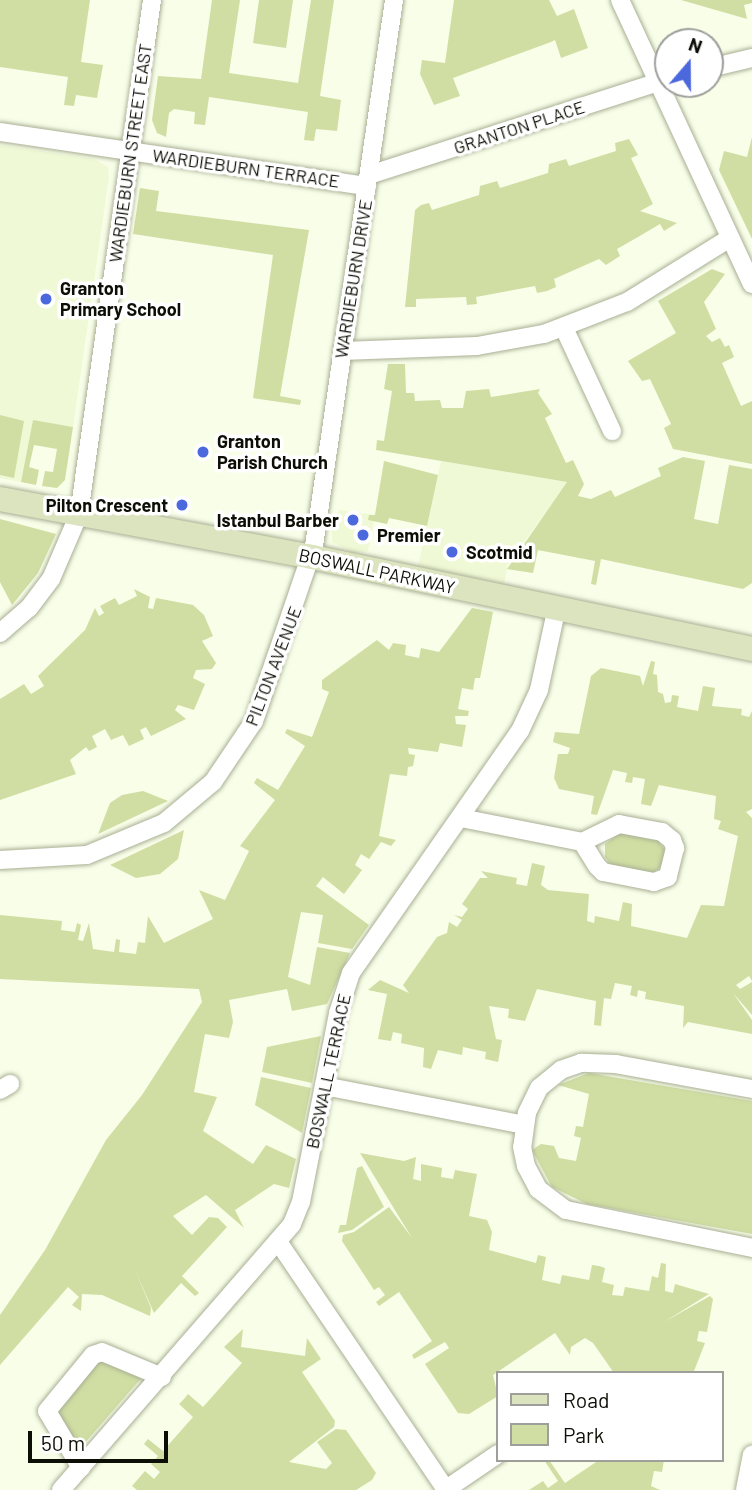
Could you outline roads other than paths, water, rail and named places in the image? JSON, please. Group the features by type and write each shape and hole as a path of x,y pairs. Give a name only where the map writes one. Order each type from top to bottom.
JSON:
{"street":[{"name":"WARDIEBURN STREET EAST","path":"79,514 152,0"},
{"name":"WARDIEBURN DRIVE","path":"312,557 394,0"},
{"path":"620,0 654,66"},
{"path":"724,65 752,58"},
{"name":"GRANTON PLACE","path":"368,180 654,84"},
{"path":"669,98 752,284"},
{"name":"WARDIEBURN TERRACE","path":"0,132 368,180"},
{"path":"342,351 477,346 564,328 627,302 730,238"},
{"path":"564,328 612,431"},
{"name":"BOSWALL PARKWAY","path":"0,499 312,557 752,649"},
{"path":"0,634 51,579 79,514"},
{"name":"PILTON AVENUE","path":"0,860 87,855 143,834 194,802 229,762 254,721 312,557"},
{"name":"BOSWALL TERRACE","path":"61,1490 279,1243 301,1202 338,1013 351,973 461,818 530,712 558,607"},
{"path":"461,818 582,842 619,824 662,832 675,848 667,877 654,882 603,872 582,842"},
{"path":"752,1089 616,1064 580,1063 544,1083 531,1102 524,1125 526,1166 538,1189 558,1206 752,1248"},
{"path":"324,1086 524,1125"},
{"path":"279,1243 445,1490 496,1455"},
{"path":"80,1468 47,1411 93,1355 102,1352 162,1377"},
{"path":"745,1490 752,1454"}],"place":[{"name":"Granton Primary School","path":"46,299"},
{"name":"Granton Parish Church","path":"203,452"},
{"name":"Pilton Crescent","path":"182,505"},
{"name":"Istanbul Barber","path":"353,520"},
{"name":"Premier","path":"363,535"},
{"name":"Scotmid","path":"452,552"}]}
